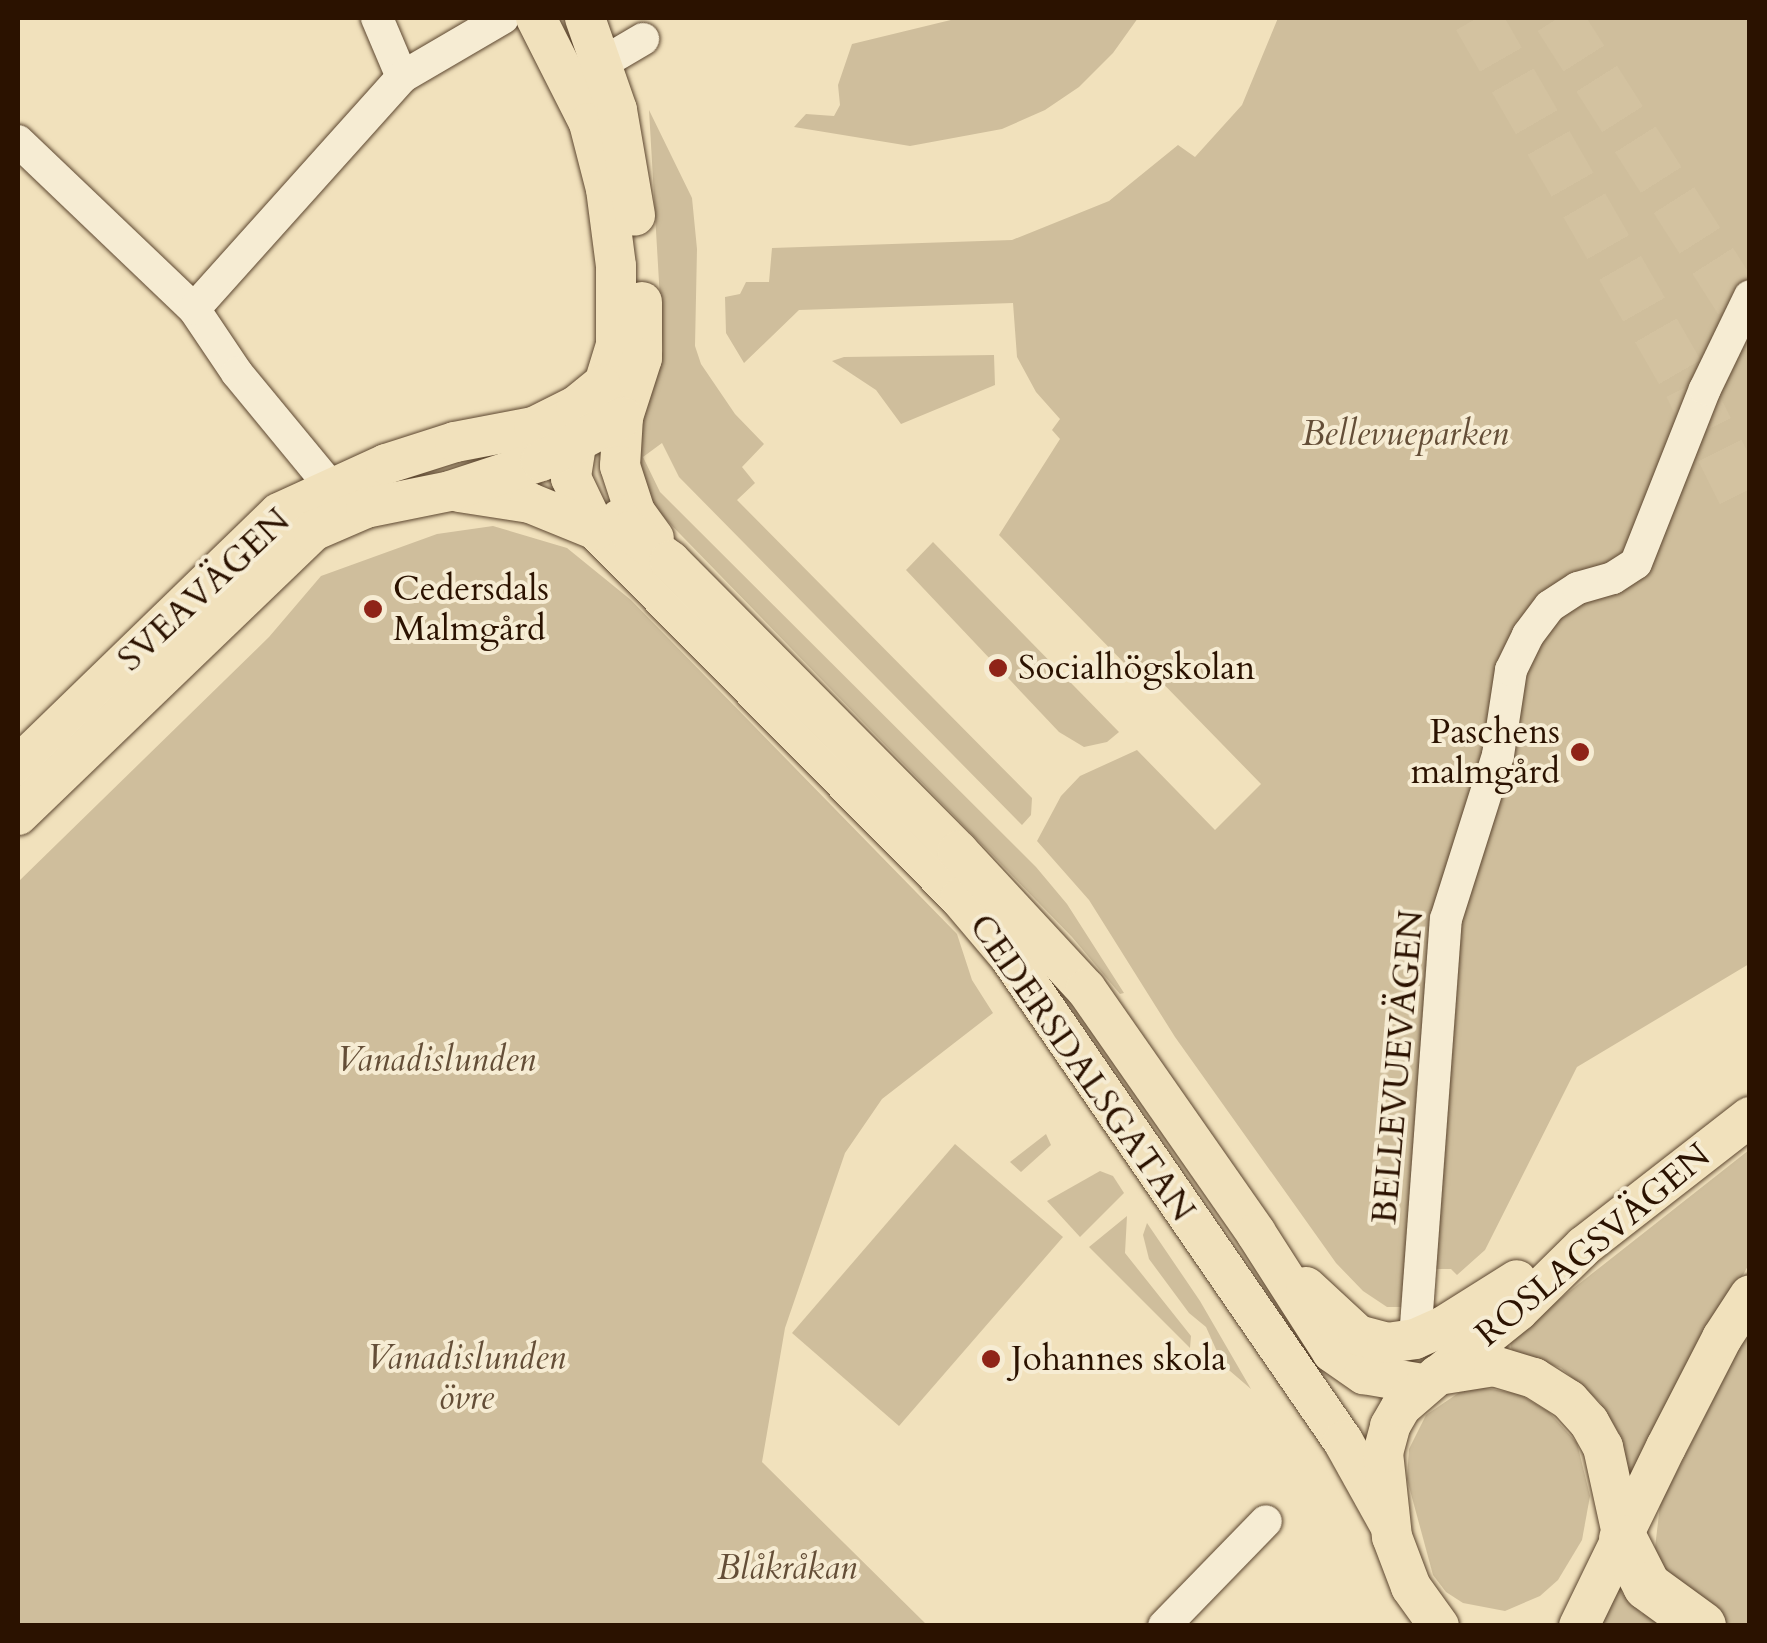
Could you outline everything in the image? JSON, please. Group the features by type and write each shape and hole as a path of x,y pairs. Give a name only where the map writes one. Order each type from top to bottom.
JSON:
{"highway":[{"path":"1623,1539 1638,1573 1656,1594 1702,1626"}],"main road":[{"path":"536,18 589,123 606,190 616,266 614,400"},
{"path":"585,18 626,145 642,268 642,358 614,400"},
{"name":"SVEAVÄGEN","path":"18,815 275,565 314,532 342,500 386,464 454,442 534,428 576,406 614,400"},
{"name":"CEDERSDALSGATAN","path":"614,400 576,445 571,478 596,530 960,898 1009,956 1343,1442 1392,1534"},
{"name":"CEDERSDALSGATAN","path":"614,400 620,466 635,512 670,561 1047,944 1128,1046 1332,1352 1364,1374 1430,1380 1494,1366 1534,1378 1568,1400 1603,1447 1623,1539"},
{"path":"534,428 576,445"},
{"name":"SVEAVÄGEN","path":"18,766 278,513 342,500 439,492 541,462 576,445"},
{"name":"CEDERSDALSGATAN","path":"576,445 629,531 670,561"},
{"name":"CEDERSDALSGATAN","path":"439,492 530,503 596,530"},
{"name":"ROSLAGSVÄGEN","path":"1403,1626 1382,1453 1390,1426 1430,1380 1518,1311 1584,1246 1750,1117"},
{"name":"CEDERSDALSGATAN","path":"1256,1233 1358,1335 1387,1343 1415,1339"},
{"path":"1415,1339 1584,1246"},
{"path":"1580,1626 1722,1338 1750,1296"},
{"path":"1392,1534 1410,1587 1439,1626"}],"street":[{"path":"377,18 402,77"},
{"path":"194,310 402,77 503,18"},
{"path":"567,84 642,40"},
{"path":"18,141 194,310 238,374 342,500"},
{"name":"BELLEVUEVÄGEN","path":"1415,1339 1446,919 1498,755 1511,670 1528,635 1550,606 1626,572 1636,562 1705,389 1750,296"},
{"path":"1164,1626 1266,1521"}],"green space":[{"path":"959,18 1138,18 1113,53 1079,87 1045,110 1002,129 910,146 794,127 806,114 834,116 840,105 838,85 852,44"},
{"name":"Bellevueparken","path":"1278,18 1749,18 1749,964 1577,1067 1485,1250 1457,1275 1451,1269 1432,1269 1415,1282 1401,1307 1387,1307 1363,1291 1336,1263 1175,1037 1089,900 1037,841 1061,796 1080,776 1137,750 1215,830 1261,784 1143,663 1134,673 999,535 1060,439 1052,430 1060,419 1036,392 1017,357 1013,303 799,310 744,363 726,333 725,297 740,294 746,282 769,282 772,248 1012,240 1109,201 1178,145 1195,157 1242,105"},
{"path":"649,110 692,198 697,249 695,346 701,364 735,414 764,444 742,467 755,483 737,500 1032,798 1031,815 1022,825 679,477 662,443 643,457 660,492 1036,867 1067,904 1124,993 1120,994 1072,937 645,498 631,454 641,408 663,351"},
{"path":"994,355 995,385 901,424 876,390 832,361 844,357"},
{"name":"Vanadislunden","path":"493,526 567,548 631,600 957,934 972,980 993,1013 882,1099 845,1153 785,1328 762,1462 927,1625 18,1625 18,882 269,637 321,576 437,534"},
{"path":"933,542 1119,732 1107,742 1084,747 1059,732 906,570"},
{"path":"1046,1134 1051,1145 1021,1172 1010,1162"},
{"path":"955,1144 1063,1237 899,1426 792,1333"},
{"path":"1749,1150 1749,1264 1631,1480 1620,1435 1600,1402 1561,1368 1512,1351 1509,1339"},
{"path":"1100,1171 1113,1176 1124,1193 1080,1237 1047,1201"},
{"path":"1127,1216 1125,1253 1191,1336 1190,1348 1089,1247"},
{"path":"1147,1223 1200,1301 1251,1389 1223,1365 1206,1327 1189,1313 1149,1259 1143,1235"},
{"path":"1749,1329 1749,1625 1600,1626 1619,1590 1642,1614 1668,1575 1655,1548 1660,1505"},
{"path":"1480,1387 1519,1394 1549,1412 1577,1443 1590,1496 1582,1540 1558,1580 1540,1596 1505,1611 1463,1603 1446,1592 1433,1575 1407,1479 1409,1449 1426,1415 1460,1392"}],"tunnel":[{"path":"1477,18 1688,386 1750,511"},
{"path":"1558,18 1750,319"}],"place":[{"name":"Cedersdals Malmgård","path":"373,609"},
{"name":"Socialhögskolan","path":"998,668"},
{"name":"Paschens malmgård","path":"1580,752"},
{"name":"Johannes skola","path":"991,1359"}],"park label":[{"name":"Vanadislunden övre","path":"466,1378"},
{"name":"Blåkråkan","path":"787,1568"}]}
